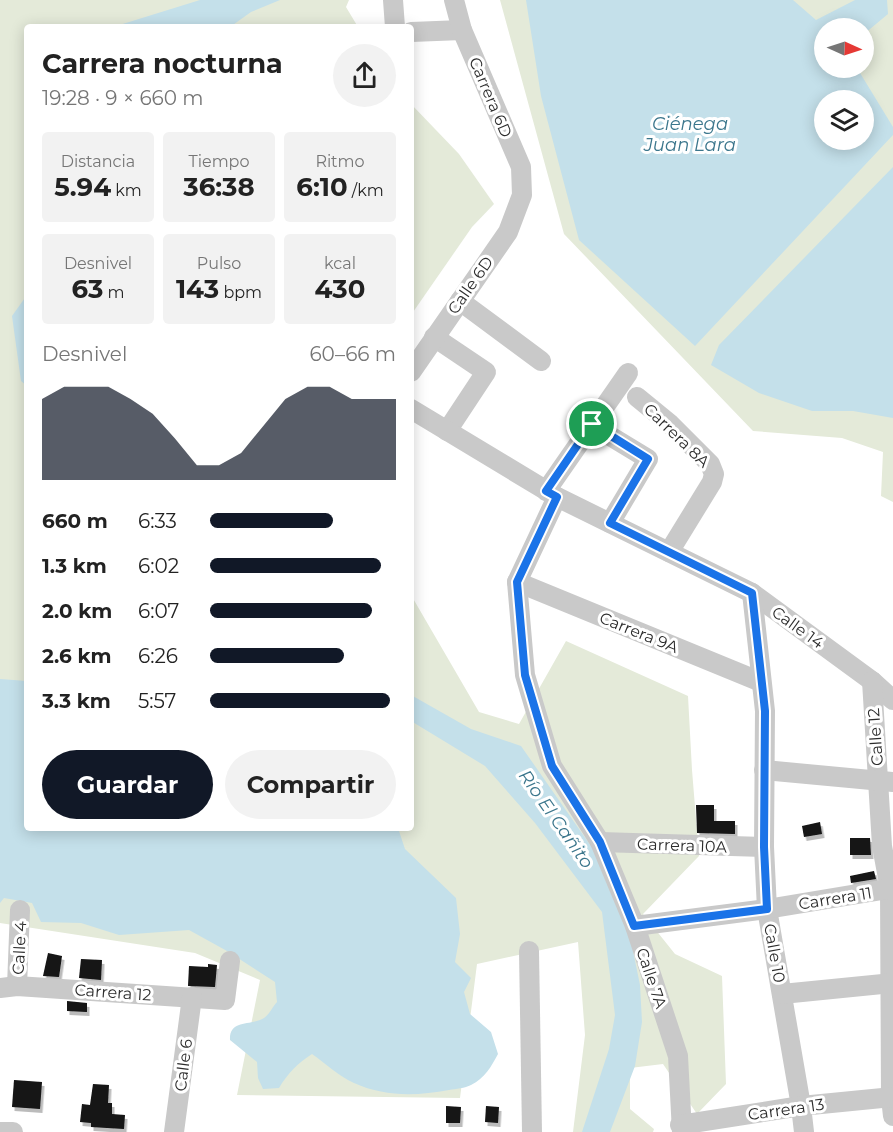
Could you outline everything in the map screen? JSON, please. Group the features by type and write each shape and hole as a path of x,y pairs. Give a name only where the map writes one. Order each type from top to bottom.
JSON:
{"street":[{"path":"393,0 395,24"},
{"name":"Carrera 6D","path":"454,0 462,30 521,167 522,195"},
{"path":"414,32 462,30"},
{"name":"Calle 6D","path":"414,367 508,232 522,195"},
{"path":"460,301 541,362"},
{"path":"434,337 486,372 447,431"},
{"path":"517,582 552,494 592,424 628,373"},
{"name":"Carrera 8A","path":"637,397 678,432 710,464 714,474 712,482 669,552"},
{"name":"Calle 14","path":"414,411 552,494 752,593 872,681 893,700"},
{"path":"592,424 648,459 610,523"},
{"name":"Carrera 9A","path":"517,582 761,682"},
{"name":"Calle 7A","path":"517,582 525,675 552,766 600,842 634,926 678,1056 681,1129"},
{"name":"Calle 10","path":"752,593 765,711 764,847 767,909 804,1132"},
{"name":"Calle 12","path":"872,681 886,782 882,846 892,888 892,1104"},
{"path":"764,770 886,782"},
{"name":"Carrera 10A","path":"600,842 764,847"},
{"name":"Carrera 11","path":"634,926 767,909 892,888"},
{"name":"Calle 4","path":"8,987 20,910"},
{"path":"529,951 532,1132"},
{"name":"Carrera 12","path":"8,987 225,1000 230,961"},
{"path":"782,994 892,983"},
{"name":"Calle 6","path":"174,1132 192,997"},
{"name":"Carrera 13","path":"681,1129 801,1106 892,1104"},
{"path":"0,1132 13,1132"}],"green space":[{"path":"0,0 349,0 346,7 356,24 24,24 24,831 414,831 414,600 479,712 519,724 566,641 688,696 699,856 643,914 675,954 722,976 726,1084 697,1114 663,1064 630,1068 630,1109 654,1129 653,1132 573,1132 585,1035 578,942 477,964 460,1098 237,1095 260,980 195,953 0,923"},
{"name":"Ciénega Juan Lara","path":"500,0 893,0 893,502 881,496 883,452 842,438 753,431 564,234"},
{"path":"414,107 459,154 494,204 472,227 414,311"}],"water":[{"path":"200,0 280,0 251,12 234,24 123,24"},
{"name":"Ciénega Juan Lara","path":"526,0 793,0 814,18 814,78 863,78 870,90 814,90 814,150 874,150 874,96 893,127 893,135 695,346 579,240 541,96"},
{"name":"Ciénega Juan Lara","path":"855,0 887,0 888,14 874,26 874,18 820,18"},
{"path":"893,167 893,418 853,411 812,411 759,393 711,365 719,345"},
{"path":"24,299 24,384 21,381 12,316"},
{"path":"0,679 24,681 24,831 399,831 405,849 456,898 460,934 455,962 471,978 464,992 470,1014 491,1032 498,1054 480,1079 463,1088 401,1094 377,1091 354,1083 312,1054 294,1069 279,1088 263,1089 258,1078 257,1062 230,1040 233,1029 237,1026 268,1015 277,1002 275,982 189,930 119,935 81,923 41,922 32,903 4,898 0,903"},
{"name":"Río El Cañito","path":"414,697 471,729 521,746 600,859 630,936 640,985 642,1022 635,1066 610,1132 582,1132 609,1049 615,1015 602,912 535,823 485,766 414,723"}],"building":[{"path":"696,805 714,805 714,821 735,821 735,834 697,833"},
{"path":"820,822 822,834 804,837 802,826"},
{"path":"850,838 870,838 871,855 850,855"},
{"path":"874,871 876,879 851,883 850,876"},
{"path":"48,953 62,956 59,977 43,976"},
{"path":"81,959 102,960 101,980 79,978"},
{"path":"208,964 217,965 215,987 188,986 189,966 208,967"},
{"path":"67,1001 87,1003 87,1012 67,1011"},
{"path":"14,1080 42,1082 40,1109 12,1107"},
{"path":"93,1084 109,1085 108,1103 112,1103 112,1114 125,1115 124,1129 91,1127 91,1123 80,1122 82,1104 90,1105"},
{"path":"446,1106 461,1107 460,1123 446,1123"},
{"path":"486,1106 499,1107 498,1123 485,1122"}],"route":[{"path":"592,424 648,459 610,523 752,593 765,711 764,847 767,909 634,926 600,842 552,766 525,675 517,582 557,497 546,491 592,424"}]}
